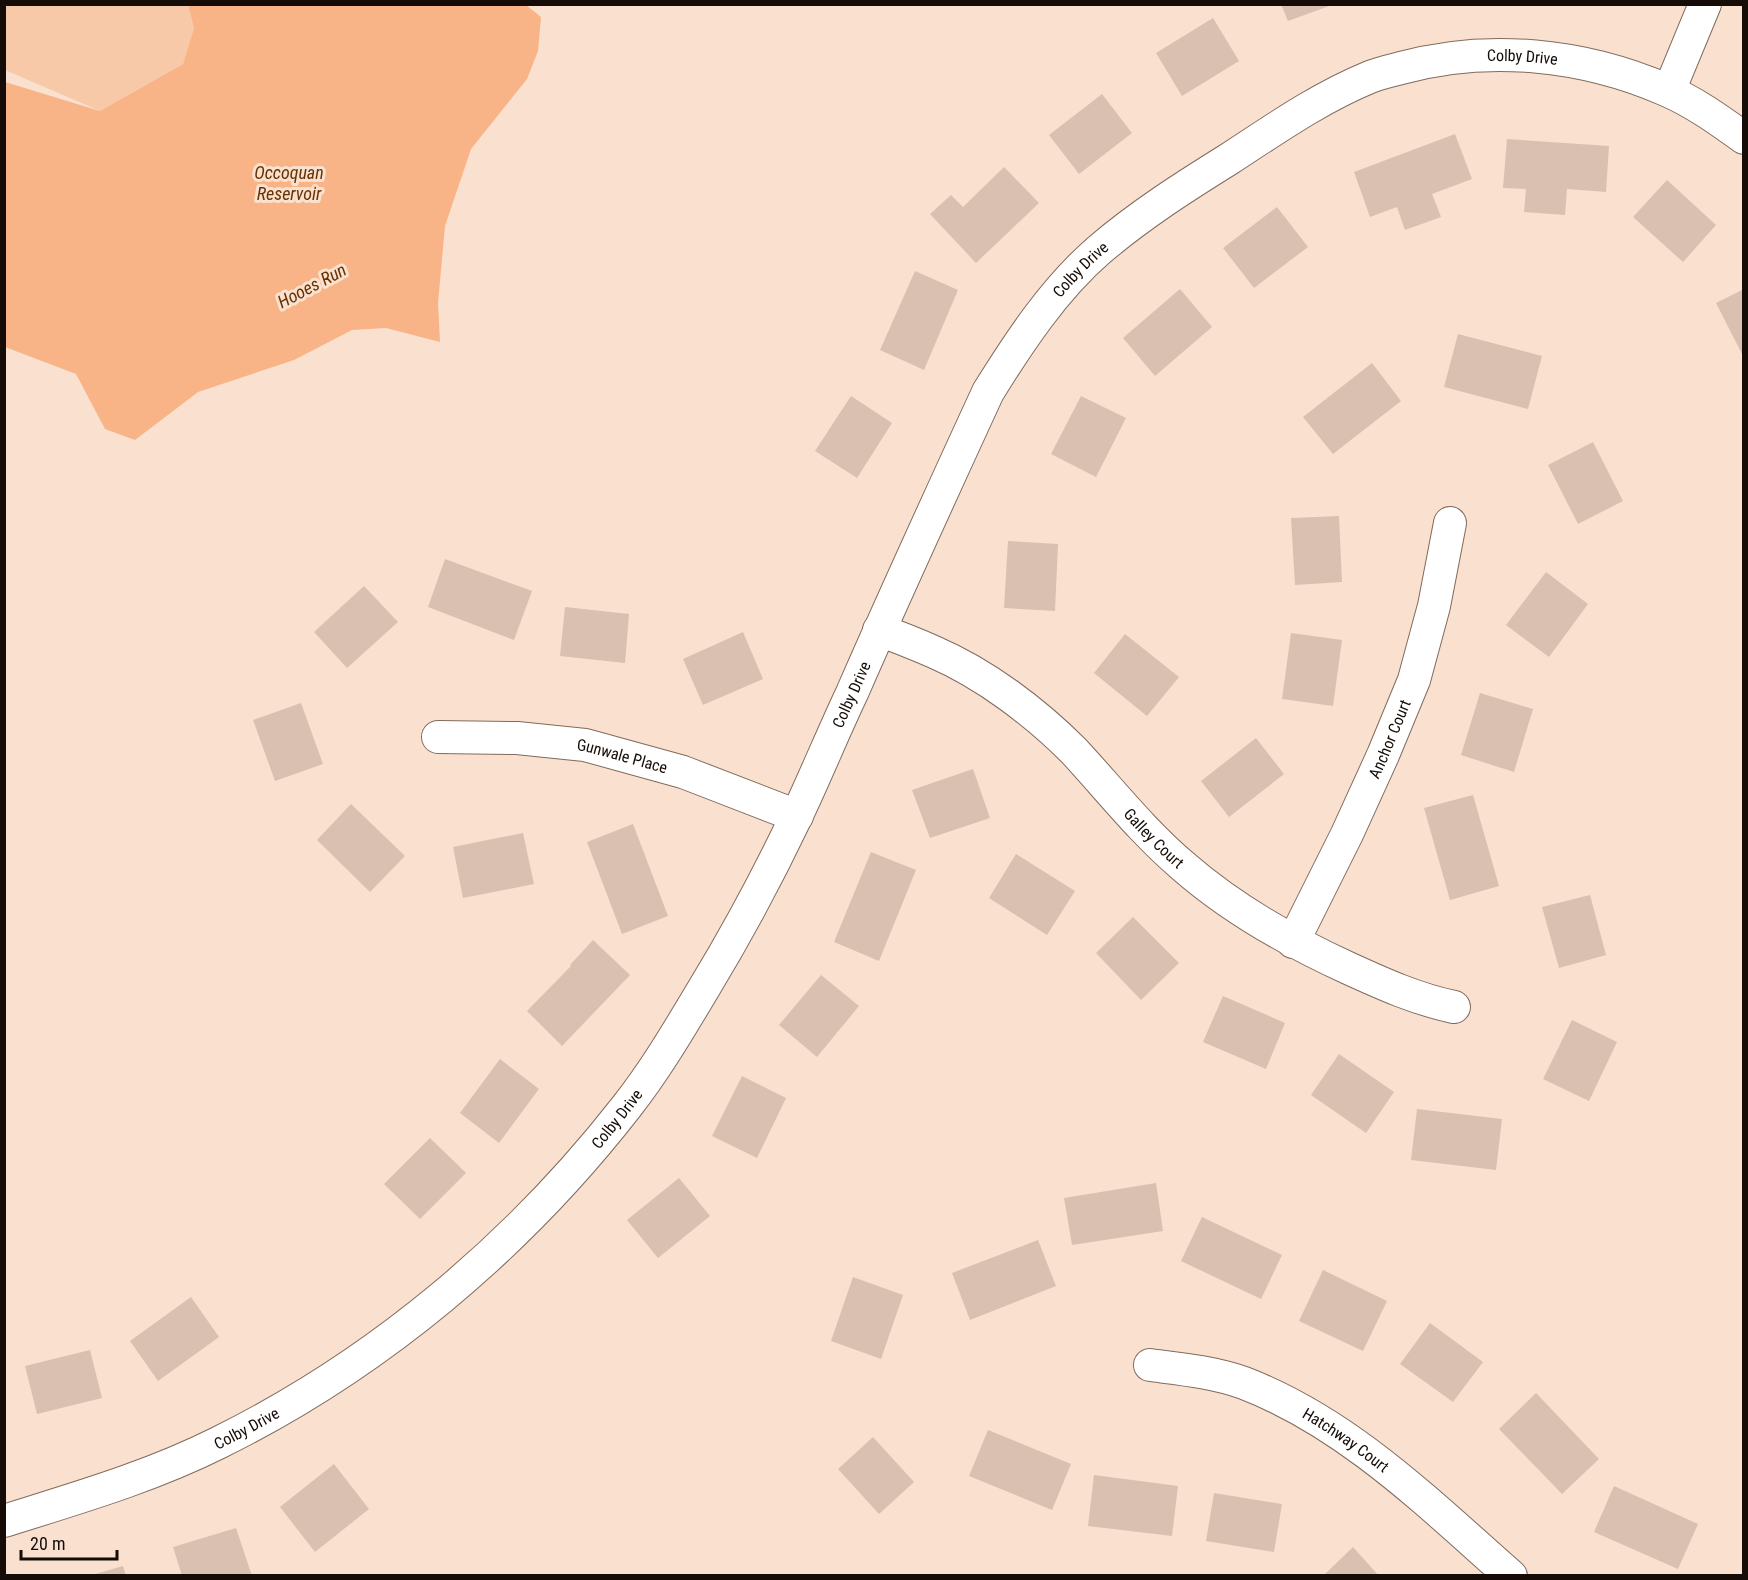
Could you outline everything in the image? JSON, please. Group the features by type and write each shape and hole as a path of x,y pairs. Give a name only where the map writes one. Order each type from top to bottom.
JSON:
{"street":[{"path":"1669,91 1705,4"},
{"name":"Colby Drive","path":"4,1521 175,1463 277,1412 373,1351 503,1244 555,1191 628,1105 674,1039 736,935 797,816 988,392 1015,349 1053,297 1097,251 1147,211 1323,98 1372,76 1423,62 1476,55 1530,55 1571,61 1634,77 1669,91 1711,114 1743,138"},
{"name":"Anchor Court","path":"1293,942 1347,834 1414,680 1434,606 1450,523"},
{"name":"Galley Court","path":"879,630 936,652 989,681 1038,718 1073,751 1143,829 1184,867 1238,909 1293,942 1393,989 1429,1002 1454,1007"},
{"name":"Gunwale Place","path":"438,737 517,738 585,745 683,772 797,816"},
{"name":"Hatchway Court","path":"1150,1365 1202,1372 1243,1383 1288,1403 1337,1432 1394,1473 1510,1575"}],"shaded area":[{"path":"4,5 188,5 194,28 183,64 100,111 5,70"}],"water":[{"name":"Occoquan Reservoir","path":"188,5 526,5 541,17 538,51 527,79 471,149 445,226 438,303 440,342 386,328 352,330 294,360 198,392 135,440 105,429 76,374 5,347 5,82 100,111 183,64 194,28"}],"building":[{"path":"1281,4 1331,4 1332,5 1288,21"},
{"path":"1213,18 1239,61 1182,96 1156,53"},
{"path":"1102,94 1132,133 1079,174 1049,135"},
{"path":"1455,134 1472,179 1432,194 1441,217 1405,230 1397,207 1370,217 1354,172"},
{"path":"1507,139 1609,146 1606,192 1567,189 1565,215 1524,212 1526,189 1503,188"},
{"path":"1004,167 1039,203 976,263 930,214 951,195 963,207"},
{"path":"1667,180 1716,225 1683,262 1633,217"},
{"path":"1277,207 1308,247 1254,288 1223,248"},
{"path":"915,271 958,290 924,370 880,350"},
{"path":"1180,289 1212,327 1155,376 1123,338"},
{"path":"1744,289 1744,358 1716,303"},
{"path":"1458,334 1542,356 1528,409 1444,387"},
{"path":"1372,363 1401,401 1333,454 1303,417"},
{"path":"851,396 892,423 857,478 815,451"},
{"path":"1081,396 1126,418 1096,477 1051,454"},
{"path":"1593,442 1623,501 1578,524 1548,465"},
{"path":"1339,516 1342,582 1295,585 1291,518"},
{"path":"1008,541 1058,544 1055,611 1004,608"},
{"path":"445,559 532,591 514,640 428,607"},
{"path":"1546,572 1588,604 1549,657 1506,625"},
{"path":"364,586 398,622 347,668 314,632"},
{"path":"565,607 629,614 625,663 560,656"},
{"path":"743,632 763,679 703,705 683,659"},
{"path":"1291,633 1342,640 1333,706 1282,699"},
{"path":"1125,634 1179,677 1147,716 1094,673"},
{"path":"1480,693 1533,709 1514,772 1461,755"},
{"path":"301,703 323,764 275,781 253,720"},
{"path":"1256,738 1284,774 1229,817 1201,781"},
{"path":"973,769 990,818 930,838 912,790"},
{"path":"1473,795 1499,886 1450,900 1424,808"},
{"path":"351,804 405,856 370,892 317,840"},
{"path":"633,824 668,916 622,934 587,842"},
{"path":"523,833 534,884 463,898 453,847"},
{"path":"871,852 916,870 879,961 834,942"},
{"path":"1016,854 1075,891 1047,935 989,898"},
{"path":"1590,895 1606,955 1559,968 1542,907"},
{"path":"1133,917 1179,963 1141,1000 1096,953"},
{"path":"593,940 630,975 562,1046 527,1011"},
{"path":"821,975 859,1006 817,1057 779,1025"},
{"path":"1223,996 1285,1023 1266,1069 1203,1042"},
{"path":"1572,1020 1617,1042 1589,1101 1543,1079"},
{"path":"1339,1054 1394,1092 1366,1133 1311,1095"},
{"path":"500,1059 539,1089 499,1143 460,1113"},
{"path":"742,1076 786,1098 757,1158 712,1136"},
{"path":"1417,1109 1502,1119 1496,1170 1411,1160"},
{"path":"430,1138 466,1173 420,1219 384,1184"},
{"path":"679,1178 710,1216 658,1258 627,1220"},
{"path":"1156,1183 1163,1231 1072,1245 1064,1198"},
{"path":"1202,1217 1282,1255 1261,1299 1181,1261"},
{"path":"1038,1240 1056,1286 970,1320 952,1273"},
{"path":"1323,1270 1387,1301 1363,1351 1299,1321"},
{"path":"853,1277 903,1295 881,1359 831,1341"},
{"path":"191,1297 219,1337 158,1381 130,1341"},
{"path":"1430,1323 1483,1362 1453,1402 1400,1364"},
{"path":"90,1350 102,1398 37,1414 25,1366"},
{"path":"1536,1393 1599,1459 1562,1494 1499,1429"},
{"path":"988,1430 1071,1464 1052,1510 969,1476"},
{"path":"873,1437 914,1482 879,1514 838,1469"},
{"path":"334,1464 369,1509 315,1552 280,1507"},
{"path":"1094,1475 1178,1486 1172,1536 1088,1526"},
{"path":"1614,1486 1698,1524 1678,1569 1594,1532"},
{"path":"1214,1493 1282,1504 1274,1552 1206,1541"},
{"path":"236,1528 252,1576 182,1576 173,1547"},
{"path":"1353,1547 1379,1576 1323,1576"},
{"path":"123,1566 126,1576 92,1576 92,1575"}],"water label":[{"name":"Hooes Run","path":"312,286"}]}
